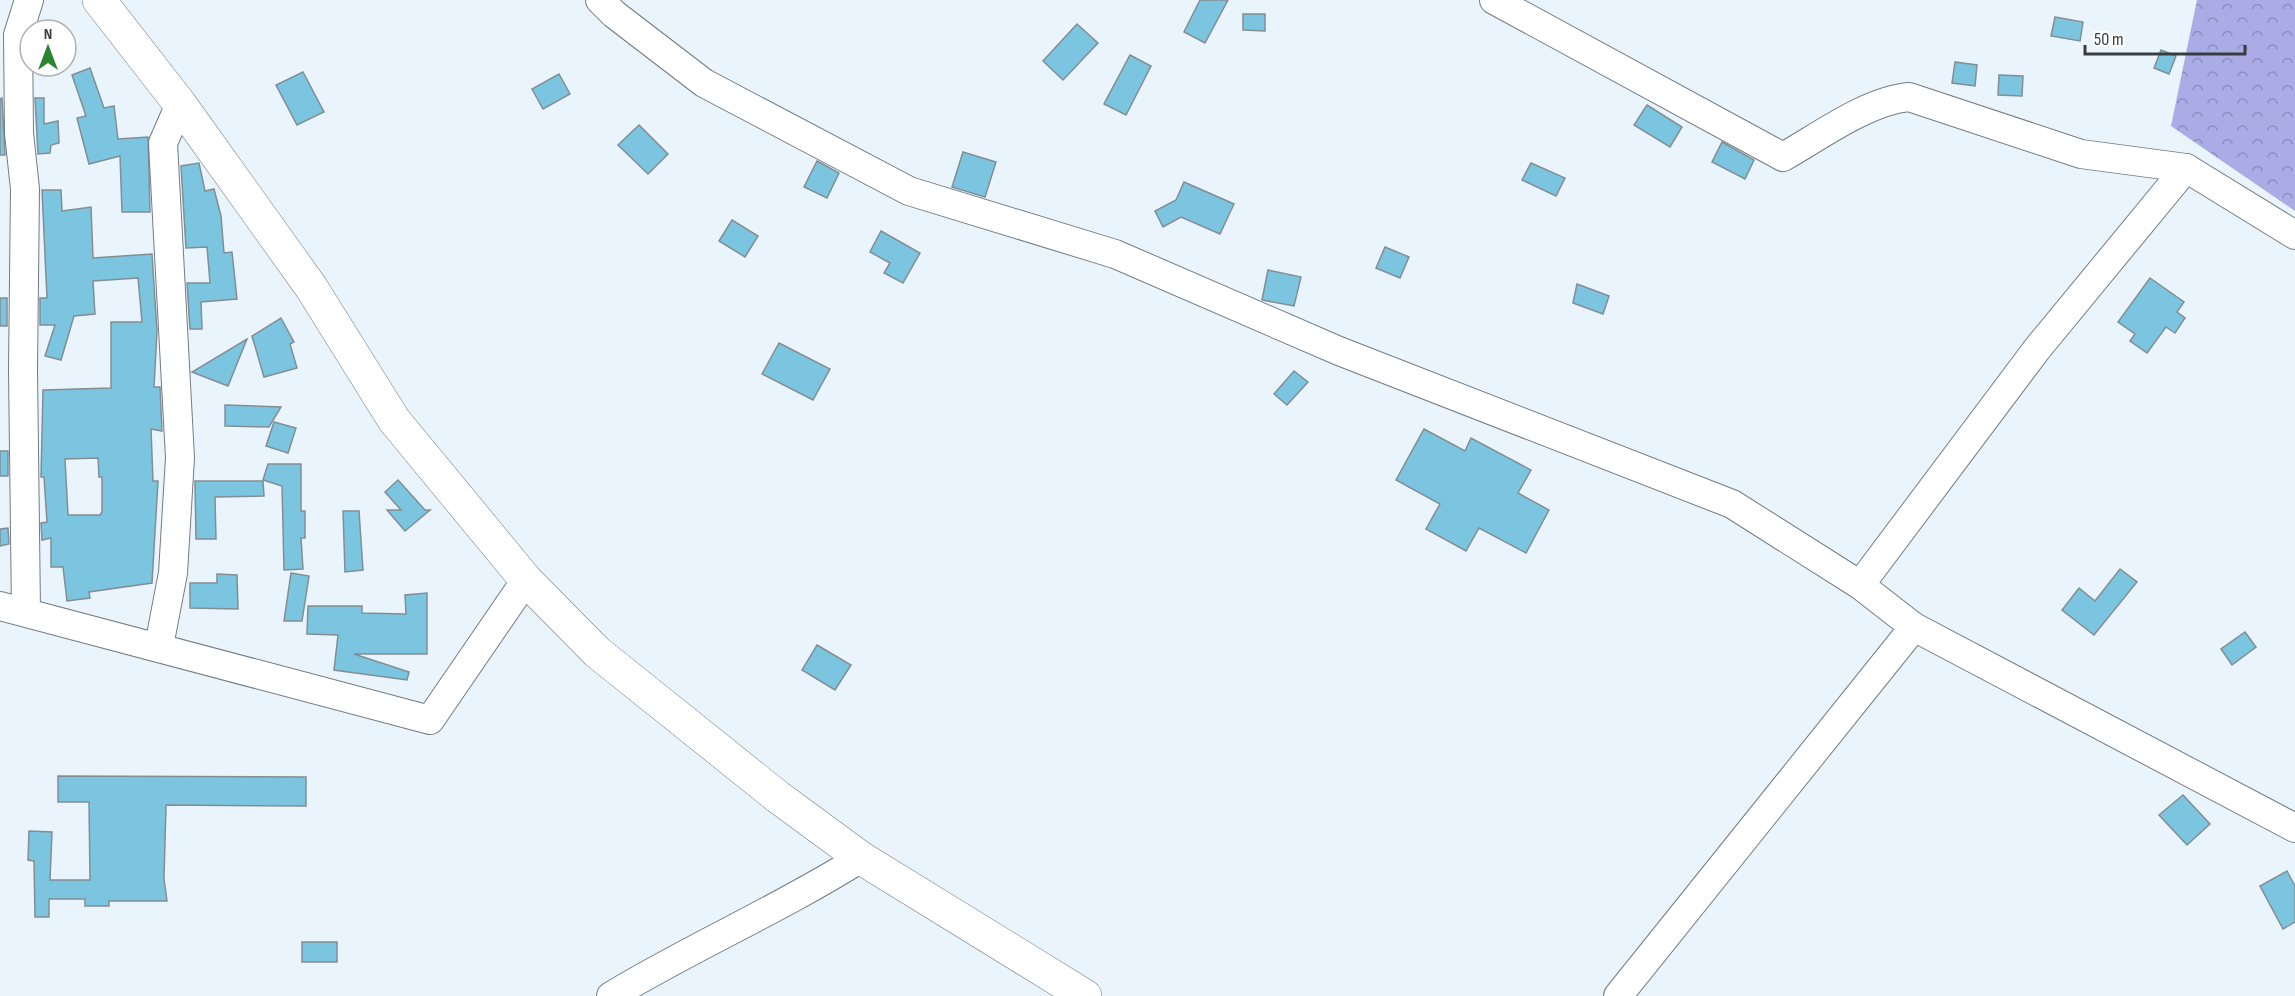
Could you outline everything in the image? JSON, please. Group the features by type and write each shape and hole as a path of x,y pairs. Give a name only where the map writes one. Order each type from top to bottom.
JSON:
{"main road":[{"path":"99,0 180,104 311,287 394,420 526,580 597,652 778,797 861,858 1084,996"}],"street":[{"path":"29,0 18,34 19,134 25,189 23,370 13,609 159,646 430,720 526,580"},
{"path":"600,0 614,14 704,83 909,191 1116,254 1339,351 1732,504 1860,585 1914,627 2295,828"},
{"path":"1494,0 1783,157 1867,110 1896,98 1909,97 2081,154 2186,168 2295,235"},
{"path":"159,646 173,573 180,458 163,143 180,104"},
{"path":"1860,585 2037,349 2186,168"},
{"path":"1618,996 1914,627"},
{"path":"611,996 673,959 818,885 861,858"}],"green space":[{"path":"2197,0 2295,0 2295,211 2171,126"}],"building":[{"path":"1200,0 1228,0 1205,43 1184,32"},
{"path":"1243,14 1265,14 1265,31 1243,30"},
{"path":"2055,17 2083,22 2080,41 2051,36"},
{"path":"1077,24 1098,43 1063,80 1043,61"},
{"path":"2161,50 2176,56 2169,74 2154,68"},
{"path":"1130,55 1151,66 1126,115 1104,104"},
{"path":"1955,62 1977,65 1975,86 1952,83"},
{"path":"90,68 104,108 114,106 118,139 148,137 150,212 122,212 120,156 89,164 77,118 86,116 73,78 78,78 78,73"},
{"path":"303,72 324,112 297,125 276,85"},
{"path":"559,74 570,94 543,109 532,89"},
{"path":"1999,75 2023,76 2022,96 1998,95"},
{"path":"2,98 5,155 0,155 0,99"},
{"path":"35,98 44,98 44,124 58,121 59,143 51,145 50,153 38,154"},
{"path":"1647,105 1682,127 1670,147 1634,125"},
{"path":"639,125 668,154 648,174 618,145"},
{"path":"1722,142 1754,160 1745,179 1712,162"},
{"path":"963,152 996,162 985,197 952,187"},
{"path":"817,161 839,173 827,198 804,187"},
{"path":"199,163 205,191 214,189 221,216 224,253 232,252 237,299 201,302 202,329 190,329 187,283 210,283 207,247 186,248 181,166"},
{"path":"1531,163 1565,178 1556,196 1522,180"},
{"path":"1184,182 1234,204 1220,234 1181,217 1163,227 1155,211 1176,200"},
{"path":"42,190 61,190 62,211 91,207 93,258 152,254 157,331 154,387 160,387 162,431 151,429 153,481 158,481 152,583 89,592 90,598 67,601 63,567 51,567 51,538 42,540 41,523 47,522 44,477 41,477 43,390 111,388 111,322 142,322 138,278 93,281 95,314 74,316 61,360 45,356 55,325 40,325 40,298 47,298","holes":["98,458 99,477 102,477 102,512 100,515 68,515 65,459"]},
{"path":"732,220 758,236 745,257 719,241"},
{"path":"881,231 920,253 903,283 884,273 890,263 870,252"},
{"path":"1385,247 1409,257 1400,278 1376,268"},
{"path":"1268,270 1301,277 1294,306 1262,300"},
{"path":"2150,278 2184,302 2177,312 2185,318 2175,333 2166,327 2147,353 2130,341 2135,334 2118,322"},
{"path":"1577,284 1609,296 1603,314 1573,303"},
{"path":"0,298 7,298 7,326 0,326"},
{"path":"281,318 294,342 290,344 297,368 264,377 252,336"},
{"path":"247,339 228,386 192,372"},
{"path":"779,343 830,369 813,400 762,374"},
{"path":"1294,371 1308,382 1287,405 1274,394"},
{"path":"225,405 281,407 269,427 225,426"},
{"path":"274,422 296,428 288,453 266,446"},
{"path":"1424,429 1465,451 1471,438 1531,470 1518,493 1549,510 1526,553 1479,528 1466,551 1426,529 1440,504 1396,480"},
{"path":"0,451 8,451 8,476 0,476"},
{"path":"268,464 301,464 301,511 305,511 305,538 301,538 303,569 284,570 282,486 263,480"},
{"path":"398,480 425,510 430,510 405,531 387,510 401,510 385,492"},
{"path":"195,481 263,481 264,496 215,497 216,539 196,539"},
{"path":"343,511 359,511 363,570 345,572"},
{"path":"8,528 9,544 0,546 0,529"},
{"path":"2120,569 2137,582 2094,635 2062,610 2079,588 2095,601"},
{"path":"291,573 309,576 302,621 284,621"},
{"path":"217,574 237,575 238,609 190,608 190,583 217,583"},
{"path":"427,593 427,654 354,654 409,672 407,680 334,670 338,635 307,634 308,606 362,606 362,613 406,614 405,595"},
{"path":"2245,632 2256,647 2232,665 2221,649"},
{"path":"817,645 851,665 835,690 802,670"},
{"path":"58,776 306,777 306,806 166,805 164,879 167,901 109,901 109,906 85,906 85,899 49,899 49,917 35,917 34,861 28,860 29,831 52,832 50,880 90,880 89,802 58,802"},
{"path":"2183,795 2210,824 2187,845 2159,815"},
{"path":"2287,871 2295,886 2295,922 2283,929 2260,886"},
{"path":"302,942 337,942 337,962 302,962"}]}
